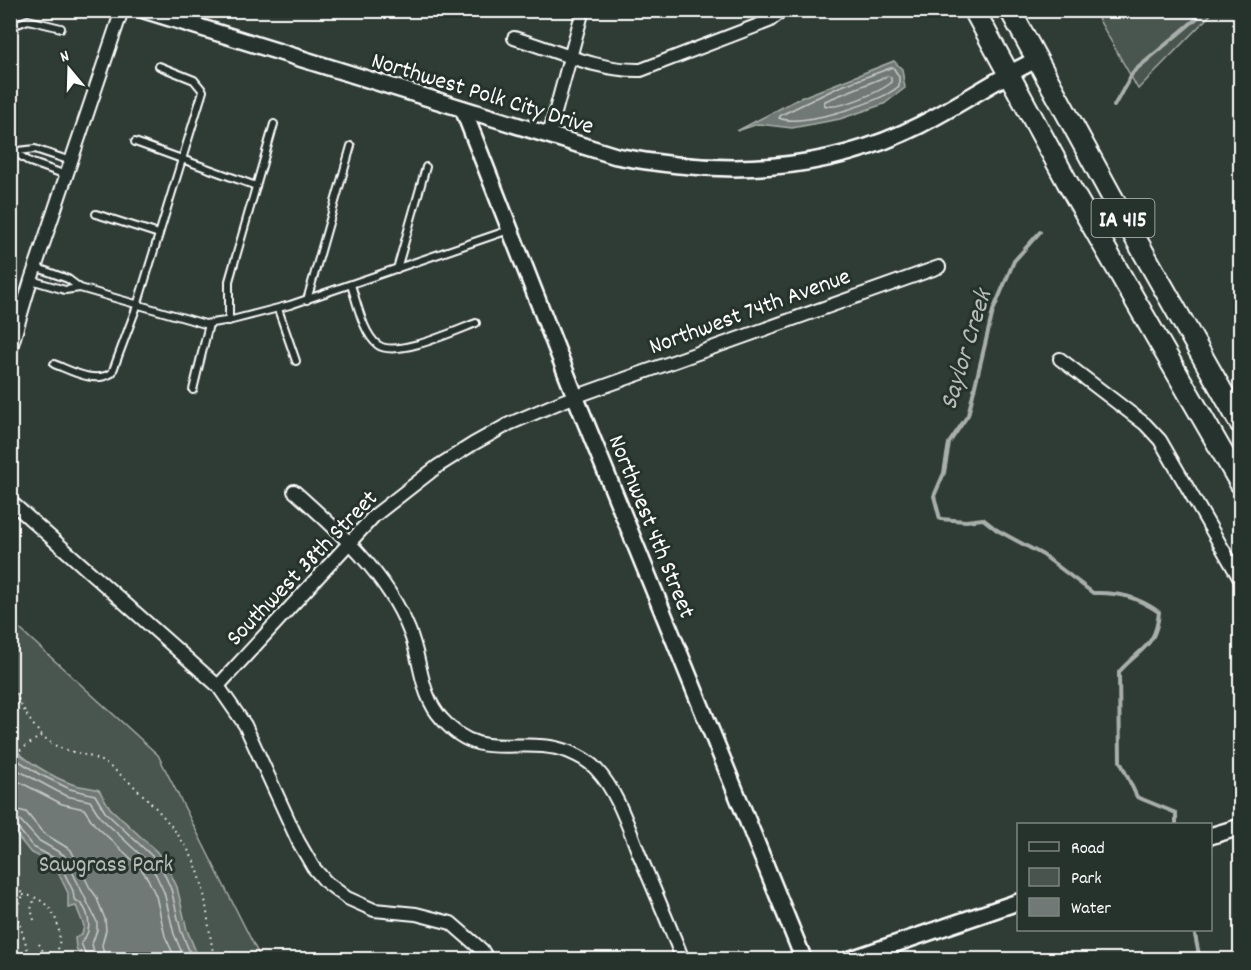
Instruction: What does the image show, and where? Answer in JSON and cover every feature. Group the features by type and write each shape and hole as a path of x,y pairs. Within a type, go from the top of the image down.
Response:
{"main road":[{"name":"IA 415","path":"974,10 1070,187 1240,483"},
{"name":"IA 415","path":"1010,10 1240,423"}],"street":[{"path":"10,351 35,267 122,10"},
{"name":"Northwest Polk City Drive","path":"144,10 616,156 666,166 716,170 767,168 815,160 876,144 918,126 1009,73"},
{"path":"549,135 584,10"},
{"path":"514,38 623,70 641,70 769,21 783,10"},
{"path":"1009,73 1036,60"},
{"name":"Northwest 4th Street","path":"463,109 575,396 804,960"},
{"name":"Northwest 74th Avenue","path":"575,396 939,267"},
{"path":"1060,359 1145,424 1160,440 1180,471 1240,579"},
{"name":"Southwest 38th Street","path":"218,686 348,543 405,490 464,449 509,424 575,396"},
{"path":"294,491 367,562 396,604 416,649 427,695 440,717 453,731 488,745 556,748 578,756 595,768 605,780 631,834 683,960"},
{"path":"10,501 218,686 245,725 298,841 313,867 326,882 347,898 374,910 417,914 451,923 482,950 488,960"},
{"path":"1213,836 1240,826"},
{"path":"848,960 1017,902"}],"lane":[{"path":"10,27 28,20 61,28"},
{"path":"54,364 92,378 104,378 112,373 137,306 203,91 194,80 159,66"},
{"path":"229,321 229,281 274,124"},
{"path":"135,142 256,186"},
{"path":"307,300 351,146"},
{"path":"10,149 18,151 35,149 70,161"},
{"path":"18,151 30,162 67,175"},
{"path":"397,270 426,167"},
{"path":"96,214 159,234"},
{"path":"35,267 68,279 81,288 137,306 209,324 278,309 307,300 510,229"},
{"path":"31,280 65,290 81,288"},
{"path":"351,285 369,333 377,345 389,349 406,348 476,323"},
{"path":"278,309 296,361"},
{"path":"193,390 209,324"}],"path":[{"path":"10,683 42,735 56,746 92,756 134,783 180,840 196,864 215,960"},
{"path":"10,757 42,735"},
{"path":"10,877 23,895 35,897 54,914 59,929 59,950 53,960"},
{"path":"23,895 16,914 31,960"},
{"path":"34,920 32,909 35,897"},
{"path":"39,944 48,960"}],"green space":[{"path":"1094,11 1214,11 1138,89"},
{"name":"Sawgrass Park","path":"10,620 158,755 261,959 11,959"}],"water":[{"path":"894,61 902,69 905,88 884,104 840,119 792,128 758,124 737,131 800,98"},
{"path":"11,744 38,767 56,777 72,784 99,790 110,808 157,852 177,887 187,930 199,959 83,959 76,948 75,938 82,934 84,926 76,906 68,908 68,893 54,864 30,852 11,828"}],"waterway":[{"name":"Saylor Creek","path":"1114,106 1133,72 1196,19 1195,10"},
{"name":"Saylor Creek","path":"1040,232 1014,261 993,311 968,415 949,443 944,473 934,496 940,519 966,521 983,519 997,530 1043,555 1093,593 1128,596 1159,612 1151,640 1119,672 1120,761 1137,797 1176,813 1176,823"},
{"name":"Saylor Creek","path":"1194,931 1200,960"}]}
